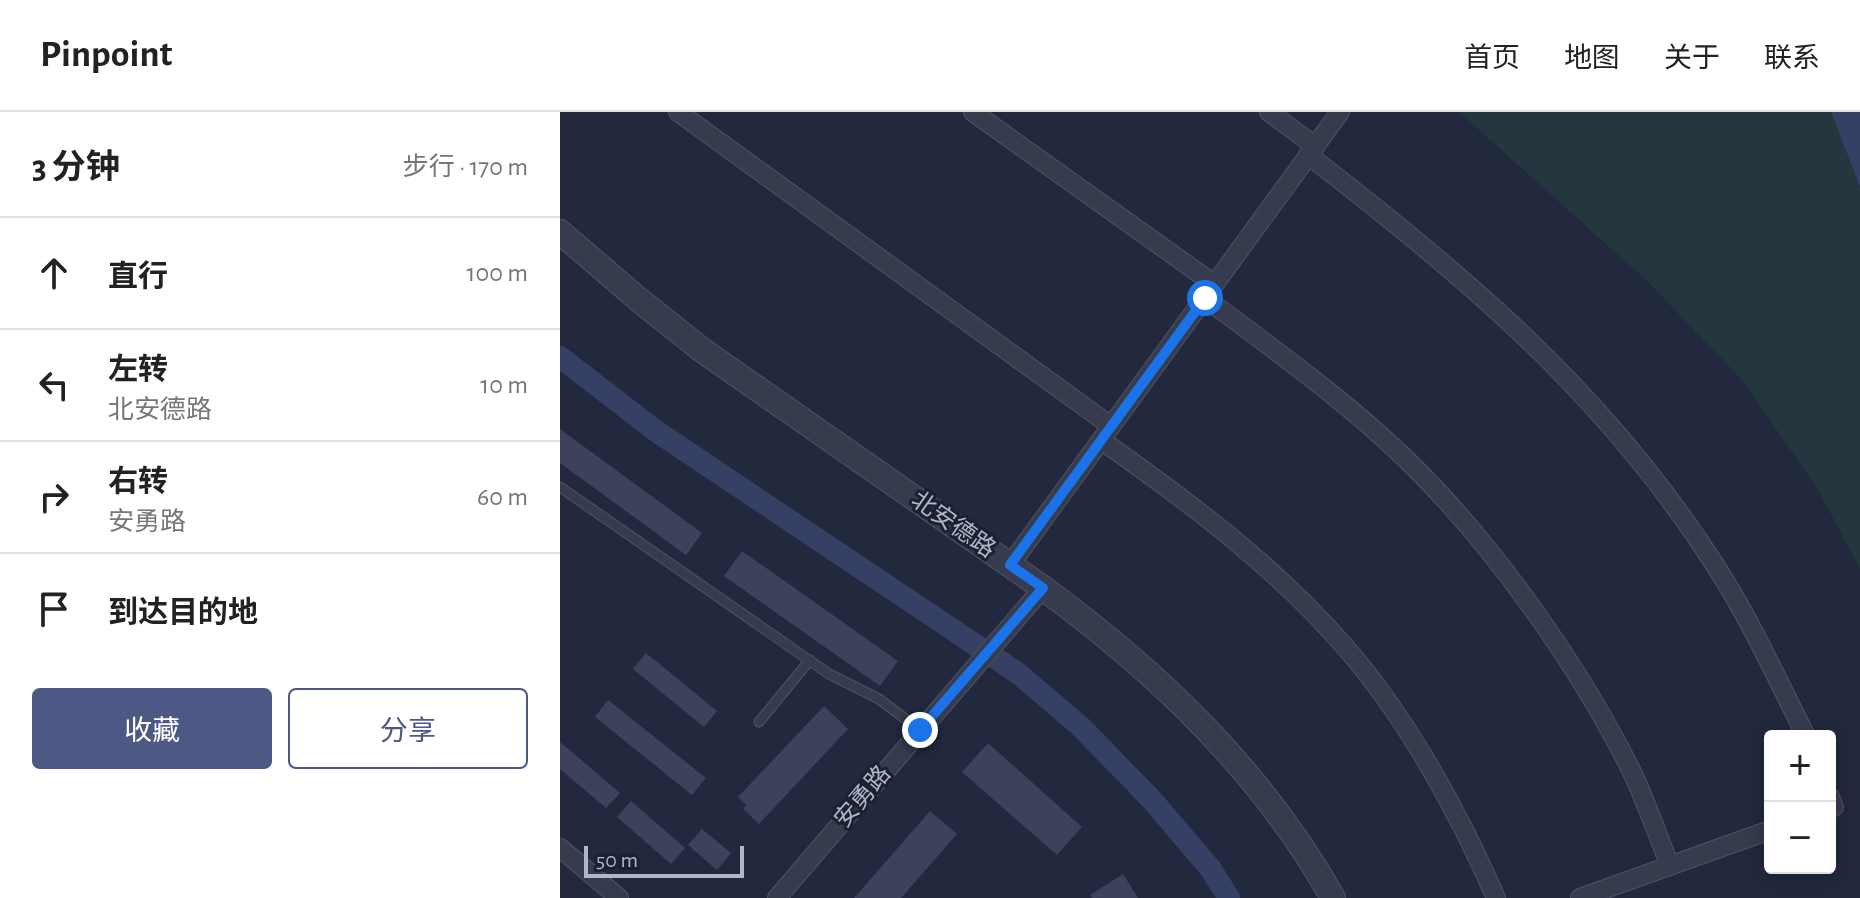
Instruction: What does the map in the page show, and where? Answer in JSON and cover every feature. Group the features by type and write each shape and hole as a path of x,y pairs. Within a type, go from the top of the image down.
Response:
{"street":[{"path":"678,112 1106,433 1225,531 1315,614 1348,650 1425,760 1455,811 1496,898"},
{"path":"973,112 1210,291 1414,466 1461,519 1524,599 1604,718 1633,774 1670,866"},
{"path":"1269,112 1472,286 1546,355 1609,423 1675,507 1716,566 1803,730"},
{"path":"1010,565 1340,112"},
{"name":"北安德路","path":"560,232 702,350 1043,588 1097,627 1146,669 1233,757 1280,816 1333,898"},
{"name":"安勇路","path":"777,898 1043,588"},
{"path":"1580,898 1764,832"},
{"path":"560,848 619,898"}],"lane":[{"path":"560,487 829,674 879,699 920,730"},
{"path":"759,722 810,660"}],"shaded area":[{"path":"1459,112 1831,112 1860,187 1860,569 1817,488 1742,380 1647,281"}],"water":[{"path":"1831,112 1860,112 1860,187"}],"building":[{"path":"560,429 702,533 686,555 560,463"},
{"path":"742,551 898,661 880,686 724,576"},
{"path":"646,653 717,711 704,727 633,669"},
{"path":"608,700 706,778 692,795 595,717"},
{"path":"824,706 848,729 759,824 743,809 746,805 738,797"},
{"path":"560,742 620,793 606,808 560,769"},
{"path":"988,743 1082,827 1057,855 962,772"},
{"path":"631,801 685,848 671,864 617,817"},
{"path":"930,811 957,834 901,898 854,898"},
{"path":"702,829 731,853 717,870 688,845"},
{"path":"1123,874 1138,898 1092,898 1090,895"}],"waterway":[{"path":"560,357 656,431 1019,674 1080,726 1152,800 1210,868 1229,898"}],"route":[{"path":"920,730 1043,588 1010,565 1205,298"}]}
